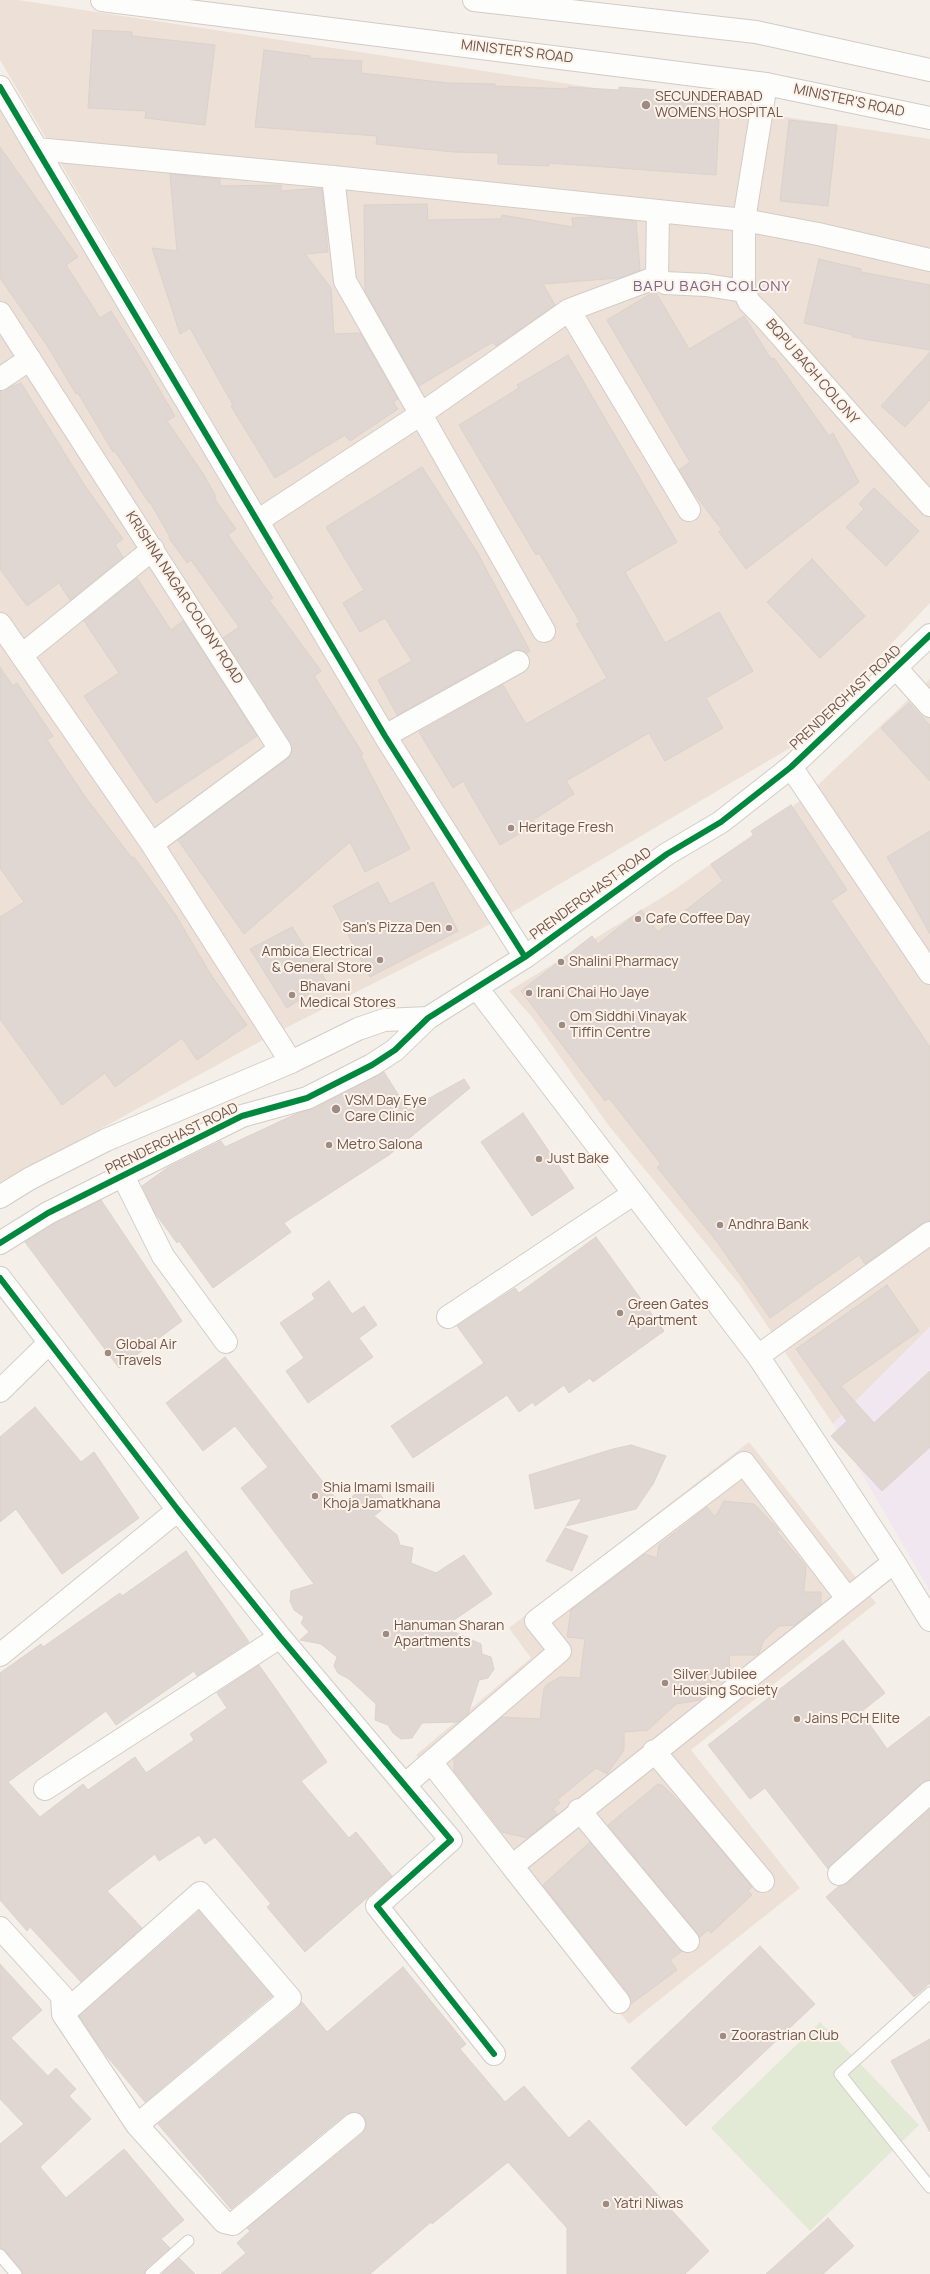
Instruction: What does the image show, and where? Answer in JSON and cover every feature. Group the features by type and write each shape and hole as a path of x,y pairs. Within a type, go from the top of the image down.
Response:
{"street":[{"name":"MINISTER'S ROAD","path":"102,0 766,84 930,118"},
{"path":"474,0 756,32 930,70"},
{"path":"657,278 665,283 706,285 744,291 744,220 766,84"},
{"path":"2,96 37,149 259,520 385,736 525,957"},
{"path":"37,149 333,177 744,220 818,234 930,260"},
{"path":"333,177 345,281 544,631"},
{"path":"657,278 658,211"},
{"path":"259,520 421,414 569,310 657,278"},
{"name":"BQPU BAGH COLONY","path":"744,291 749,302 765,318 930,505"},
{"path":"569,310 690,510"},
{"name":"KRISHNA NAGAR COLONY ROAD","path":"0,313 153,549 280,749 152,844"},
{"path":"0,379 30,358"},
{"path":"22,655 153,549"},
{"path":"0,624 152,844 291,1062"},
{"name":"PRENDERGHAST ROAD","path":"0,1243 48,1213 242,1116 307,1098 372,1065 395,1050 428,1018 525,957 667,854 721,822 791,767 930,635"},
{"path":"385,736 518,662"},
{"path":"896,668 930,706"},
{"path":"791,767 930,973"},
{"path":"476,988 758,1356 894,1562 930,1620"},
{"name":"PRENDERGHAST ROAD","path":"0,1197 29,1179 106,1140 291,1062 358,1029 384,1020 428,1018"},
{"path":"122,1176 163,1256 226,1342"},
{"path":"448,1318 633,1194"},
{"path":"758,1356 930,1233"},
{"path":"0,1278 178,1510 280,1637 406,1784 451,1840 377,1906 494,2054"},
{"path":"0,1391 50,1343"},
{"path":"406,1784 560,1651 536,1621 744,1463 847,1598"},
{"path":"0,1655 178,1510"},
{"path":"512,1866 579,1810 894,1562"},
{"path":"45,1789 280,1637"},
{"path":"654,1751 763,1881"},
{"path":"431,1762 619,2002"},
{"path":"839,1874 930,1792"},
{"path":"579,1810 688,1941"},
{"path":"63,2014 200,1893 290,1998 136,2125"},
{"path":"0,1928 62,1996 63,2014 136,2125 224,2222 233,2224 354,2124"}],"lane":[{"path":"930,1992 840,2074 930,2186"},
{"path":"151,2274 188,2241"},
{"path":"0,2255 16,2274"}],"shaded area":[{"path":"0,0 18,0 930,139 930,603 795,745 504,917 270,1036 0,1184 0,111 4,109 490,894 0,60"},
{"path":"930,679 930,1327 833,1424 740,1285 609,1126 532,1017 509,991 674,890 804,798"},
{"path":"930,1327 930,1591 833,1424"},
{"path":"749,1442 876,1603 691,1750 800,1888 629,2024 416,1755 531,1658 509,1628"}],"green space":[{"path":"820,2022 919,2125 810,2231 711,2128"}],"building":[{"path":"93,30 132,32 132,36 215,45 205,125 145,118 146,111 88,108"},
{"path":"264,50 310,56 310,58 362,61 361,73 448,83 495,84 495,86 568,89 568,87 619,90 619,87 658,90 658,97 720,101 716,175 549,163 549,166 498,164 498,153 453,152 376,144 377,136 255,127"},
{"path":"789,120 837,125 828,206 780,201"},
{"path":"0,147 78,257 66,265 100,318 111,311 175,416 167,421 204,475 216,497 214,498 236,529 228,535 273,598 269,600 321,671 314,676 363,754 361,756 410,849 365,872 350,842 244,934 178,840 287,759 291,754 292,748 223,638 239,627 191,560 187,563 169,538 170,537 150,502 149,503 115,451 113,452 78,393 76,394 48,347 0,278"},
{"path":"170,174 220,179 220,186 281,185 281,191 322,188 328,252 305,254 331,288 334,334 360,333 398,399 393,402 398,409 350,441 345,435 275,478 231,406 233,405 190,328 180,334 152,248 177,251"},
{"path":"427,204 428,220 501,219 502,215 573,227 572,218 592,217 636,221 640,270 619,278 543,284 555,305 496,346 493,342 419,386 365,291 364,205"},
{"path":"819,259 861,269 861,272 930,285 930,350 852,337 853,335 804,323"},
{"path":"655,291 689,349 744,316 771,359 774,358 829,436 833,433 859,482 746,569 719,532 722,530 690,488 679,470 690,462 607,320"},
{"path":"930,352 930,400 905,427 881,406"},
{"path":"568,355 677,542 625,572 665,643 719,612 753,671 706,698 723,728 665,761 649,733 566,781 574,794 533,820 536,824 500,845 463,781 453,788 419,732 503,685 526,724 607,678 576,624 580,622 539,553 536,555 459,425 519,388 517,385"},
{"path":"21,383 85,486 123,539 115,545 123,557 70,600 59,583 27,606 0,569 0,391"},
{"path":"422,467 477,552 530,651 527,653 519,650 512,651 397,715 378,680 412,661 385,618 360,632 343,603 364,590 326,527"},
{"path":"874,488 919,531 886,566 846,527 864,509 859,504"},
{"path":"812,559 865,616 820,658 767,602"},
{"path":"137,578 171,630 183,621 257,736 156,803 84,696 119,673 84,621"},
{"path":"0,667 13,686 17,683 53,736 47,740 86,798 132,858 134,857 175,914 213,978 247,1025 197,1060 182,1038 115,1087 105,1073 62,1105 0,1019 0,917 24,902 0,868"},
{"path":"909,703 930,725 930,781 881,728"},
{"path":"791,805 847,890 831,901 930,1047 930,1221 923,1223 865,1264 859,1255 770,1318 718,1243 657,1167 661,1164 609,1098 605,1101 521,991 592,936 598,944 641,910 658,932 723,881 711,864 754,836 751,831"},
{"path":"930,831 930,934 887,857"},
{"path":"378,882 390,904 433,882 458,931 370,977 333,906"},
{"path":"292,927 327,982 287,1008 250,949"},
{"path":"384,1072 408,1110 464,1079 470,1088 389,1155 284,1223 291,1232 213,1288 179,1241 177,1243 155,1213 142,1186 167,1168 221,1141 225,1147 298,1113 313,1109"},
{"path":"523,1113 574,1188 532,1216 481,1142"},
{"path":"101,1200 182,1321 119,1368 25,1242 54,1224"},
{"path":"596,1237 664,1331 593,1382 590,1378 569,1393 564,1385 535,1406 533,1402 519,1412 507,1395 413,1458 391,1426 484,1363 457,1326 515,1288 519,1293"},
{"path":"329,1281 352,1314 364,1306 377,1325 359,1338 373,1357 308,1403 286,1371 304,1358 280,1323 315,1299 312,1294"},
{"path":"887,1285 919,1331 841,1386 874,1423 930,1371 930,1447 882,1491 831,1436 847,1421 796,1349"},
{"path":"225,1357 341,1505 371,1482 388,1505 374,1516 397,1535 400,1545 413,1548 411,1563 436,1573 464,1555 492,1594 444,1627 481,1644 482,1654 491,1657 494,1669 488,1678 479,1680 468,1714 459,1722 422,1723 412,1738 401,1739 393,1733 388,1725 375,1720 376,1704 349,1679 338,1673 334,1666 337,1657 321,1644 300,1640 309,1632 301,1623 304,1617 294,1610 290,1601 291,1591 314,1584 241,1488 268,1467 235,1426 203,1451 166,1403"},
{"path":"35,1407 81,1462 94,1452 139,1518 62,1574 16,1509 0,1522 0,1437"},
{"path":"631,1445 666,1456 653,1484 636,1509 566,1526 582,1498 535,1509 529,1475 613,1449"},
{"path":"724,1501 754,1504 779,1530 777,1532 806,1566 804,1592 821,1592 821,1604 795,1625 779,1626 764,1640 759,1653 756,1655 729,1655 730,1676 725,1680 712,1681 700,1700 676,1704 648,1730 624,1732 624,1750 607,1774 596,1768 557,1800 560,1803 553,1809 557,1814 527,1838 502,1832 454,1771 454,1759 502,1717 540,1719 544,1688 560,1677 580,1678 585,1639 567,1637 571,1610 645,1554 657,1558 659,1545 707,1507 715,1517"},
{"path":"565,1528 588,1536 572,1571 546,1561"},
{"path":"186,1551 249,1642 197,1676 194,1671 116,1725 106,1711 8,1782 40,1817 83,1784 88,1790 135,1757 146,1773 194,1740 190,1734 227,1708 217,1693 259,1665 327,1762 301,1781 349,1838 356,1832 392,1876 305,1952 267,1907 271,1904 215,1837 205,1844 199,1835 159,1861 155,1854 107,1891 142,1928 81,1982 30,1927 27,1931 0,1900 0,1673 41,1644 43,1647 120,1593 122,1596"},
{"path":"843,1640 885,1693 861,1712 887,1749 930,1716 930,1780 922,1783 828,1869 765,1788 750,1799 708,1745"},
{"path":"658,1784 659,1786 661,1784 688,1810 752,1887 748,1891 752,1895 711,1933 708,1930 700,1937 608,1825"},
{"path":"930,1809 930,1983 914,1997 826,1897 839,1886 847,1883"},
{"path":"590,1842 682,1951 670,1960 677,1970 631,2004 629,1994 543,1885"},
{"path":"199,1911 272,1996 145,2102 105,2054 79,2016"},
{"name":"Zoorastrian Club","path":"760,1946 815,2004 686,2126 631,2068"},
{"path":"0,1964 42,2010 11,2038 48,2076 56,2068 76,2089 69,2096 91,2119 40,2167 66,2198 124,2149 184,2220 161,2239 170,2248 146,2269 144,2274 23,2274 5,2250 0,2248 0,2144 24,2124 0,2099"},
{"path":"403,1967 466,2044 460,2049 505,2102 524,2086 569,2138 589,2120 709,2251 685,2274 567,2274 567,2228 508,2162 432,2224 431,2222 370,2274 221,2274 246,2253 237,2243 250,2231 247,2228 362,2134 366,2128 366,2122 363,2116 358,2112 346,2114 231,2209 158,2124 298,2008 302,2002 327,2032"},
{"path":"930,2039 930,2132 891,2061"},
{"path":"828,2218 854,2246 823,2274 766,2274"},
{"path":"179,2258 195,2274 162,2274"}],"cycle path":[{"path":"0,87 385,736 525,957"},
{"path":"0,1243 48,1213 242,1116 307,1098 372,1065 395,1050 428,1018 525,957 667,854 721,822 791,767 930,635"},
{"path":"0,1278 178,1510 280,1637 451,1840 377,1906 494,2054"}],"place":[{"name":"SECUNDERABAD WOMENS HOSPITAL","path":"646,105"},
{"name":"Heritage Fresh","path":"511,828"},
{"name":"Cafe Coffee Day","path":"638,919"},
{"name":"San's Pizza Den","path":"449,928"},
{"name":"Ambica Electrical & General Store","path":"380,960"},
{"name":"Shalini Pharmacy","path":"561,962"},
{"name":"Irani Chai Ho Jaye","path":"529,993"},
{"name":"Bhavani Medical Stores","path":"292,995"},
{"name":"Om Siddhi Vinayak Tiffin Centre","path":"562,1025"},
{"name":"VSM Day Eye Care Clinic","path":"336,1109"},
{"name":"Metro Salona","path":"329,1145"},
{"name":"Just Bake","path":"539,1159"},
{"name":"Andhra Bank","path":"720,1225"},
{"name":"Green Gates Apartment","path":"620,1313"},
{"name":"Global Air Travels","path":"108,1353"},
{"name":"Shia Imami Ismaili Khoja Jamatkhana","path":"315,1496"},
{"name":"Hanuman Sharan Apartments","path":"386,1634"},
{"name":"Silver Jubilee Housing Society","path":"665,1683"},
{"name":"Jains PCH Elite","path":"797,1719"},
{"name":"Zoorastrian Club","path":"723,2036"},
{"name":"Yatri Niwas","path":"606,2204"}],"district":[{"name":"BAPU BAGH COLONY","path":"712,287"}]}
